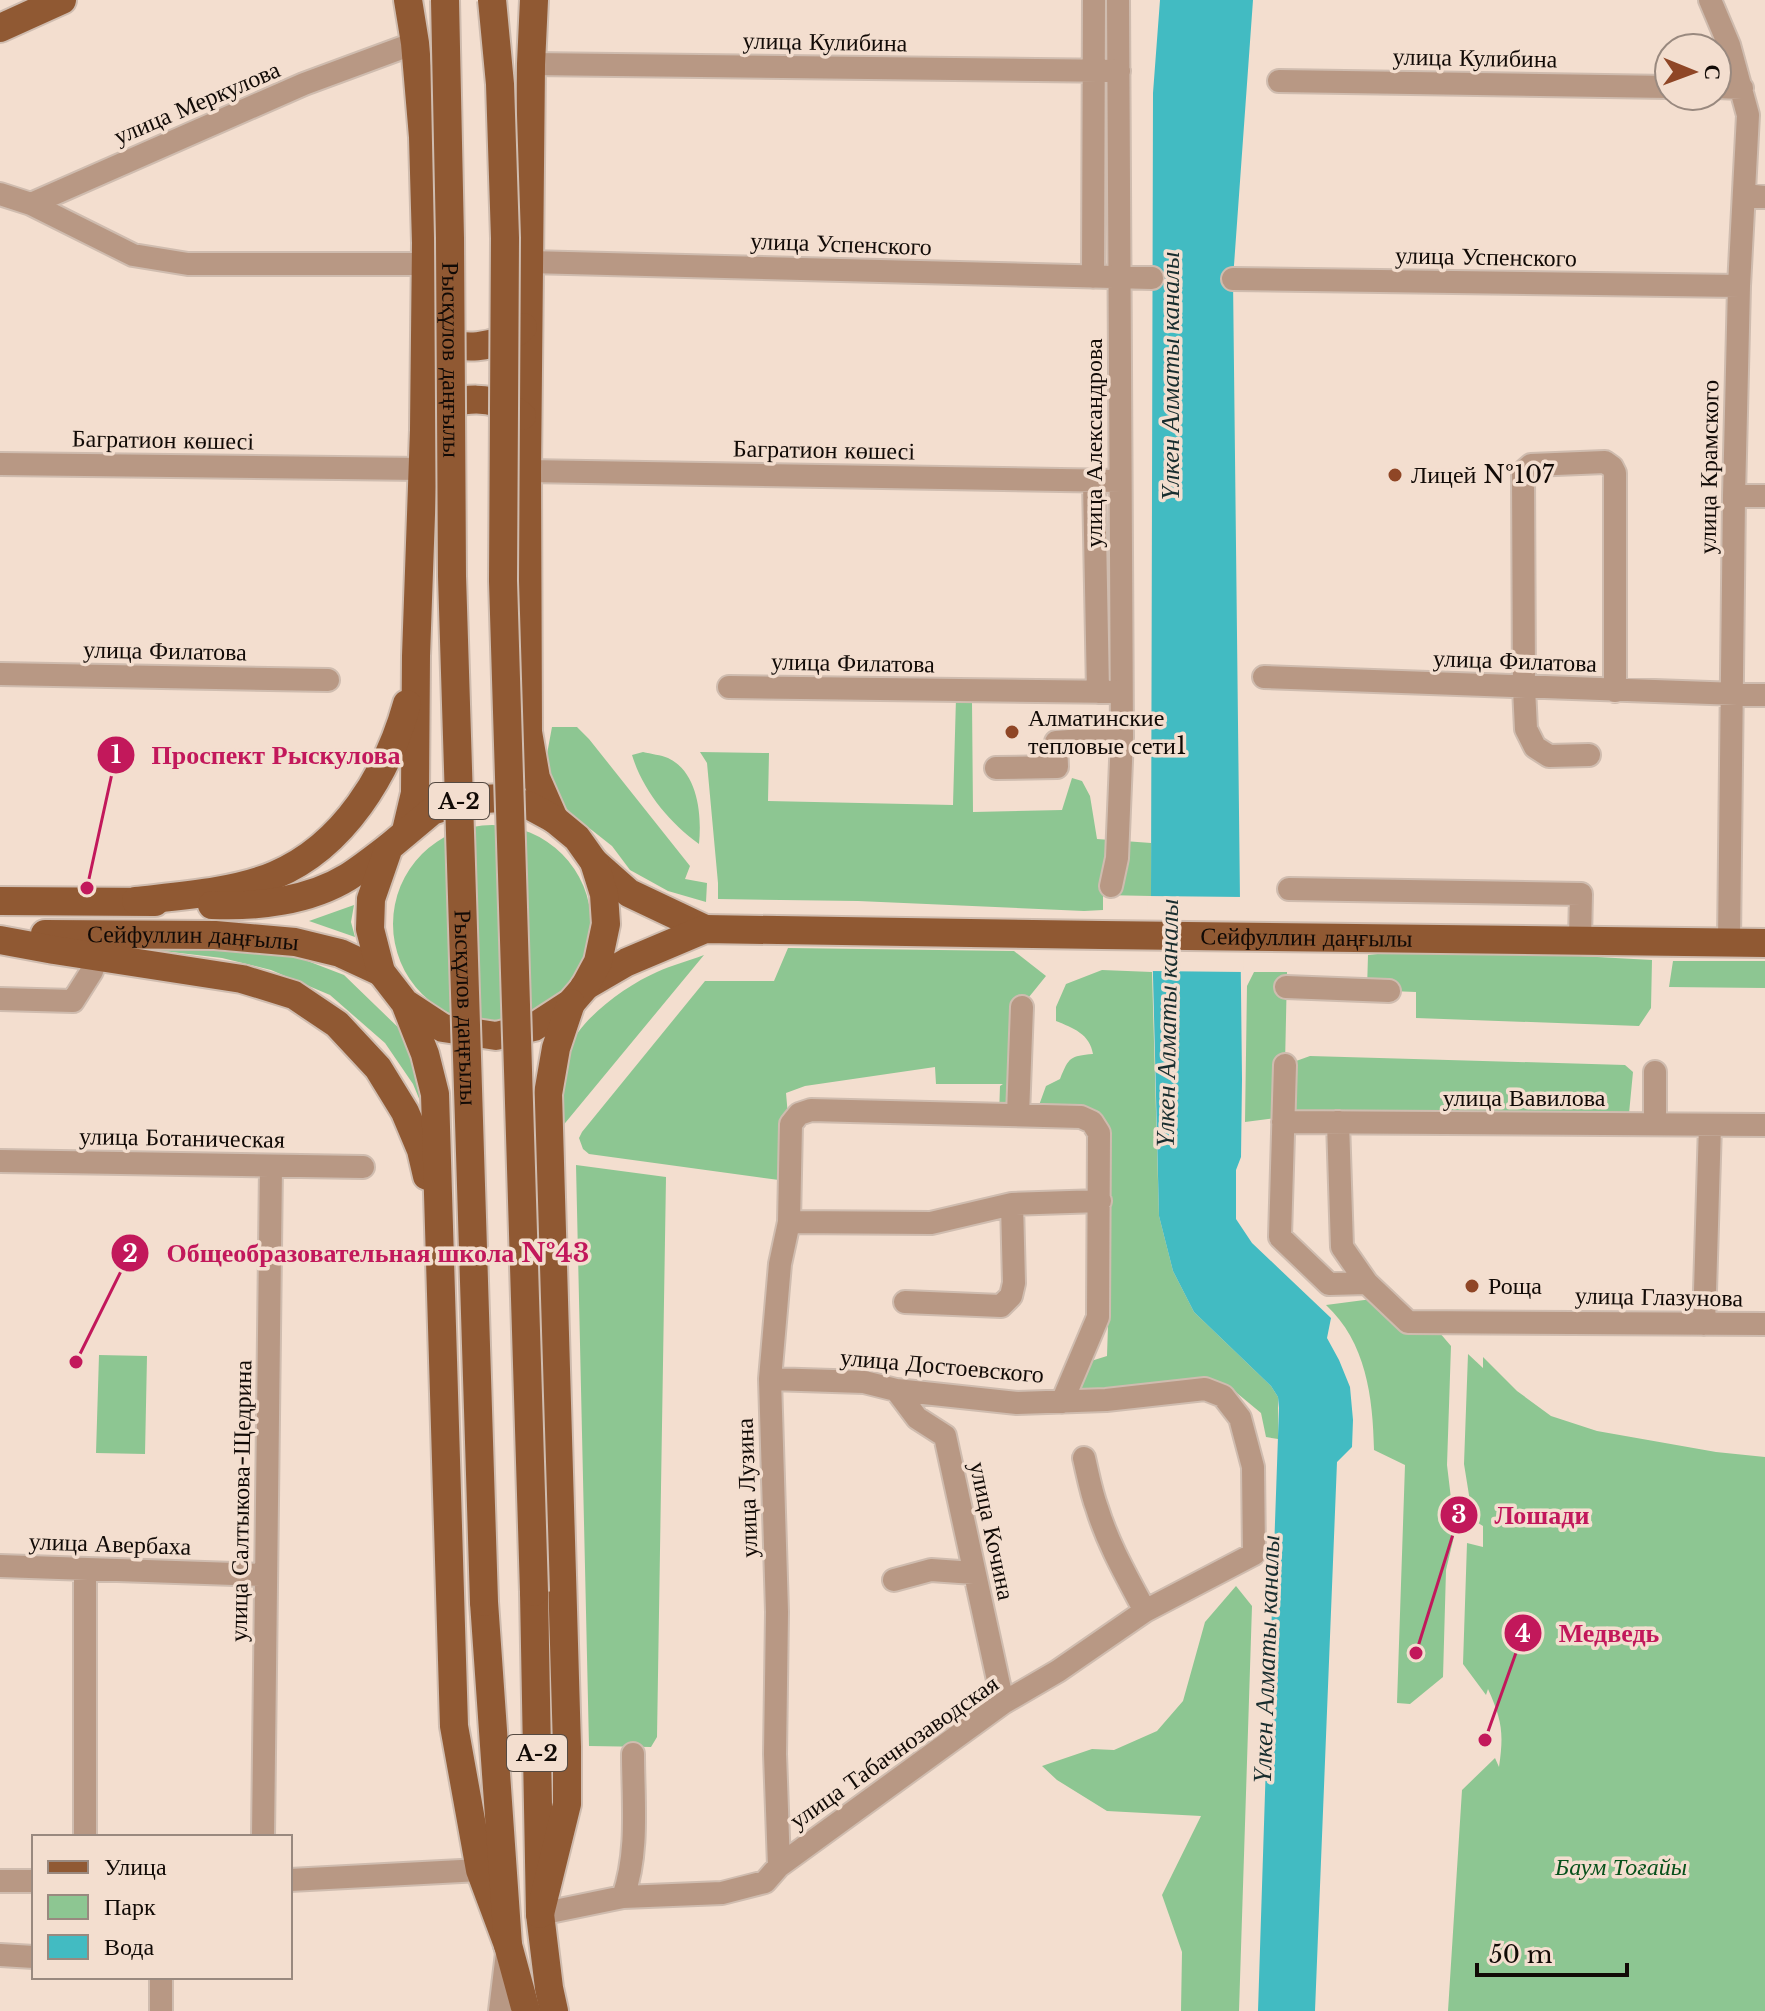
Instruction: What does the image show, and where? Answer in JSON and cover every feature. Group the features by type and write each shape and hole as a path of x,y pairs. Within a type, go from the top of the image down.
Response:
{"main road":[{"path":"0,28 62,0"},
{"path":"408,0 423,137 425,264 415,793 371,899 370,929 381,972 405,1003 425,1054 435,1094 454,1726 480,1870 508,1945"},
{"name":"Рысқұлов даңғылы","path":"445,0 452,576 484,1602 508,1945 526,2011"},
{"name":"Рысқұлов даңғылы","path":"492,0 500,84 505,238 503,581 534,1592 540,1914 554,2011"},
{"path":"534,0 527,471 528,732 536,778 554,819"},
{"path":"425,324 437,337 458,345 477,347 513,337 529,321"},
{"path":"424,430 434,415 446,405 461,400 496,402 519,413 528,422"},
{"path":"136,901 234,887 275,876 305,859 331,838 377,779 392,749 406,707 416,656"},
{"path":"398,839 432,811 467,800 501,798 530,806 554,819 577,838 594,862 604,894 606,924 598,962 577,995 556,1048 548,1094 567,1804 540,1914"},
{"name":"Сейфуллин даңғылы","path":"0,901 136,901 226,905 279,901 319,891 347,878 398,839"},
{"name":"Сейфуллин даңғылы","path":"594,862 629,893 705,929"},
{"name":"Сейфуллин даңғылы","path":"577,995 627,962 705,929 1765,943"},
{"name":"Сейфуллин даңғылы","path":"0,937 215,935 295,942 340,953 381,972"},
{"path":"0,937 97,957 242,979 294,995 337,1024 378,1068 405,1112 422,1153 438,1227"},
{"path":"405,1003 443,1028 496,1036 534,1027 577,995"}],"street":[{"path":"1093,277 1094,0"},
{"name":"улица Александрова","path":"1111,886 1117,858 1122,737 1118,0"},
{"name":"улица Крамского","path":"1710,0 1729,45 1742,88 1748,115 1755,196 1739,286 1729,942"},
{"name":"улица Меркулова","path":"31,204 304,84 415,43"},
{"name":"улица Кулибина","path":"531,64 1119,71"},
{"name":"улица Кулибина","path":"1279,81 1653,87"},
{"path":"1733,88 1742,88"},
{"path":"0,194 31,204 133,255 188,264 425,264"},
{"name":"улица Успенского","path":"529,262 1152,278"},
{"name":"улица Успенского","path":"1233,279 1739,286"},
{"path":"1589,755 1549,756 1535,747 1526,729 1523,472 1531,465 1605,462 1615,473 1615,691"},
{"name":"Багратион көшесі","path":"0,464 422,469"},
{"name":"Багратион көшесі","path":"527,471 1120,481"},
{"path":"1094,481 1098,692"},
{"path":"1734,496 1765,496"},
{"name":"улица Филатова","path":"0,674 328,680"},
{"name":"улица Филатова","path":"1264,677 1765,695"},
{"name":"улица Филатова","path":"729,687 1121,692"},
{"path":"996,768 1057,767 1056,742 1122,737"},
{"path":"1289,889 1581,894 1580,940"},
{"path":"0,999 73,1001 97,957"},
{"path":"1286,987 1389,991"},
{"path":"1022,1007 1018,1115 1081,1117 1092,1122 1099,1133 1098,1317 1062,1402"},
{"path":"1285,1065 1280,1237 1329,1284 1367,1283"},
{"path":"1655,1072 1655,1124"},
{"name":"улица Лузина","path":"779,1866 775,1754 777,1612 770,1379 780,1264 789,1222 791,1124 799,1114 811,1110 1018,1115"},
{"name":"улица Вавилова","path":"1283,1122 1765,1125"},
{"path":"1338,1122 1342,1247 1367,1283"},
{"path":"1704,1324 1710,1125"},
{"name":"улица Ботаническая","path":"0,1161 363,1167"},
{"name":"улица Салтыкова-Щедрина","path":"263,1835 271,1166"},
{"path":"789,1222 931,1223 1012,1204 1100,1201"},
{"path":"905,1302 1001,1306 1011,1296 1014,1283 1012,1204"},
{"name":"улица Глазунова","path":"1367,1283 1408,1322 1765,1324"},
{"name":"улица Достоевского","path":"770,1379 864,1382 896,1390 1017,1403 1106,1400 1205,1389 1223,1396 1240,1418 1253,1467 1254,1554"},
{"name":"улица Кочина","path":"896,1390 917,1418 945,1436 1003,1703"},
{"path":"1084,1458 1105,1530 1145,1611"},
{"name":"улица Табачнозаводская","path":"540,1914 623,1897 722,1893 765,1882 779,1866 1003,1703 1058,1671 1145,1611 1254,1554"},
{"name":"улица Авербаха","path":"0,1566 266,1575"},
{"path":"85,1570 85,1835"},
{"path":"894,1580 931,1570 974,1573"},
{"path":"623,1897 631,1876 633,1754"},
{"path":"292,1880 480,1870"},
{"path":"0,1881 32,1881"},
{"path":"500,2011 508,1945"},
{"path":"0,1955 32,1957"},
{"path":"161,1979 161,2011"}],"green space":[{"path":"956,698 972,702 973,812 1062,810 1072,778 1082,781 1090,796 1097,839 1151,843 1151,896 1103,895 1103,910 1084,911 858,901 718,899 707,763 700,752 769,753 768,801 953,805"},
{"path":"552,727 577,727 589,739 690,866 685,879 707,883 706,902 668,891 630,870 612,846 560,805 552,784 547,754"},
{"path":"643,752 668,758 686,773 696,795 700,820 699,844 677,826 650,793 632,755"},
{"path":"492,825 530,833 562,854 583,886 591,924 583,962 562,994 530,1015 492,1023 454,1015 422,994 401,962 393,924 401,886 422,854 454,833"},
{"path":"354,905 351,922 355,937 309,921"},
{"path":"129,947 279,950 344,975 406,1035 430,1125 413,1084 385,1043 330,995 271,970 222,958"},
{"path":"788,948 1014,951 1046,976 1029,997 1020,997 1018,1115 999,1115 1000,1086 1003,1084 936,1084 935,1067 805,1086 786,1093 788,1116 779,1180 589,1154 583,1149 579,1138 582,1132 705,981 774,981"},
{"path":"1434,948 1652,960 1651,1008 1639,1026 1416,1018 1416,992 1367,990 1368,955"},
{"path":"704,955 561,1128 567,1055 575,1036 584,1025 632,985"},
{"path":"1673,961 1765,961 1765,988 1669,987"},
{"path":"1102,970 1152,972 1159,1216 1173,1271 1194,1312 1271,1386 1278,1397 1278,1439 1266,1437 1261,1413 1232,1389 1210,1381 1072,1391 1091,1361 1107,1356 1110,1266 1104,1133 1099,1111 1038,1108 1046,1086 1060,1079 1071,1059 1093,1054 1084,1037 1056,1021 1056,1007 1066,984"},
{"path":"1254,972 1287,972 1285,1065 1310,1056 1625,1065 1633,1072 1628,1124 1283,1117 1245,1122 1247,986"},
{"path":"576,1165 666,1177 657,1737 651,1747 589,1746"},
{"path":"1372,1299 1404,1332 1439,1332 1451,1346 1447,1465 1455,1532 1446,1570 1443,1677 1410,1704 1397,1703 1405,1465 1374,1450 1372,1410 1359,1353 1340,1320 1326,1305"},
{"name":"Баум Тоғайы","path":"1468,1354 1483,1368 1483,1357 1517,1391 1551,1416 1597,1431 1716,1452 1765,1457 1765,2011 1448,2011 1462,1790 1495,1758 1499,1767 1501,1745 1499,1718 1488,1689 1486,1695 1463,1664 1467,1543 1483,1547 1483,1526 1473,1520 1464,1464"},
{"path":"99,1355 147,1356 145,1454 96,1453"},
{"path":"1236,1586 1252,1606 1239,2011 1181,2011 1182,1952 1162,1895 1201,1816 1107,1811 1057,1780 1042,1766 1092,1749 1114,1750 1157,1731 1183,1701 1205,1622"}],"water":[{"name":"Үлкен Алматы каналы","path":"1160,0 1253,0 1233,279 1242,1079 1236,1219 1252,1243 1331,1318 1327,1338 1350,1387 1353,1420 1352,1447 1337,1462 1315,2011 1258,2011 1266,1762 1271,1758 1273,1701 1269,1694 1278,1397 1271,1386 1194,1312 1173,1271 1159,1216 1151,896 1153,93"}],"pier":[{"path":"1147,896 1243,897 1244,972 1148,971"}],"place":[{"name":"Лицей №107","path":"1395,475"},
{"name":"Алматинские тепловые сети1","path":"1012,732"},
{"name":"Проспект Рыскулова","path":"87,888"},
{"name":"Роща","path":"1472,1286"},
{"name":"Общеобразовательная школа №43","path":"76,1362"},
{"name":"Лошади","path":"1416,1653"},
{"name":"Медведь","path":"1485,1740"}]}
